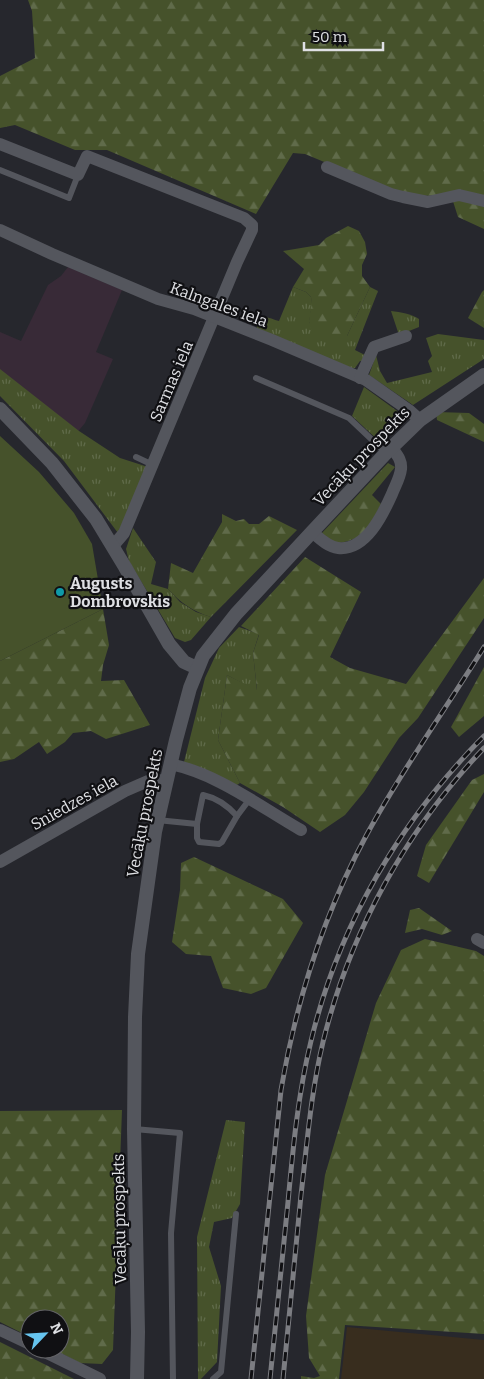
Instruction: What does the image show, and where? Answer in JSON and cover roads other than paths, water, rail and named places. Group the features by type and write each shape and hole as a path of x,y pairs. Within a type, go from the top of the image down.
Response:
{"main road":[{"name":"Vecāķu prospekts","path":"137,1379 138,1332 134,1129 135,1017 138,954 158,820 166,780 197,668 203,656 236,614 389,451 420,420 484,376"},
{"path":"0,409 66,481 96,519 169,644 184,662 197,668"}],"street":[{"path":"0,144 78,175"},
{"name":"Sarmas iela","path":"78,175 87,156 255,221 124,533 113,546"},
{"path":"327,167 391,194 403,197 428,202 459,195 484,200"},
{"name":"Kalngales iela","path":"1,233 158,299 194,309 360,378 410,411 420,420"},
{"path":"360,378 374,347 406,336"},
{"path":"312,532 328,544 339,549 355,544 366,537 380,520 399,477 401,467 399,457 389,451"},
{"path":"170,764 191,769 210,777 301,830"},
{"name":"Sniedzes iela","path":"0,862 125,791 148,781 166,780"},
{"path":"0,1330 20,1339"},
{"path":"59,1359 100,1379"}],"lane":[{"path":"0,170 69,198 78,175"},
{"path":"256,378 349,418 389,451"},
{"path":"136,457 153,465"},
{"path":"237,816 229,807 213,797 203,795 197,824 197,838 199,842 219,844 222,842 249,800"},
{"path":"158,820 197,824"},
{"path":"134,1129 180,1133 171,1233 173,1379"},
{"path":"213,1379 221,1372 236,1214"}],"railway":[{"path":"251,1379 281,1090 295,1024 313,960 337,897 366,836 408,764 484,647"},
{"path":"270,1379 296,1121 306,1061 323,998 338,956 376,876 425,803 484,736"},
{"path":"283,1379 312,1099 323,1042 334,1001 365,922 384,884 430,813 484,748"}],"place":[{"name":"Augusts Dombrovskis","path":"60,592"}]}
